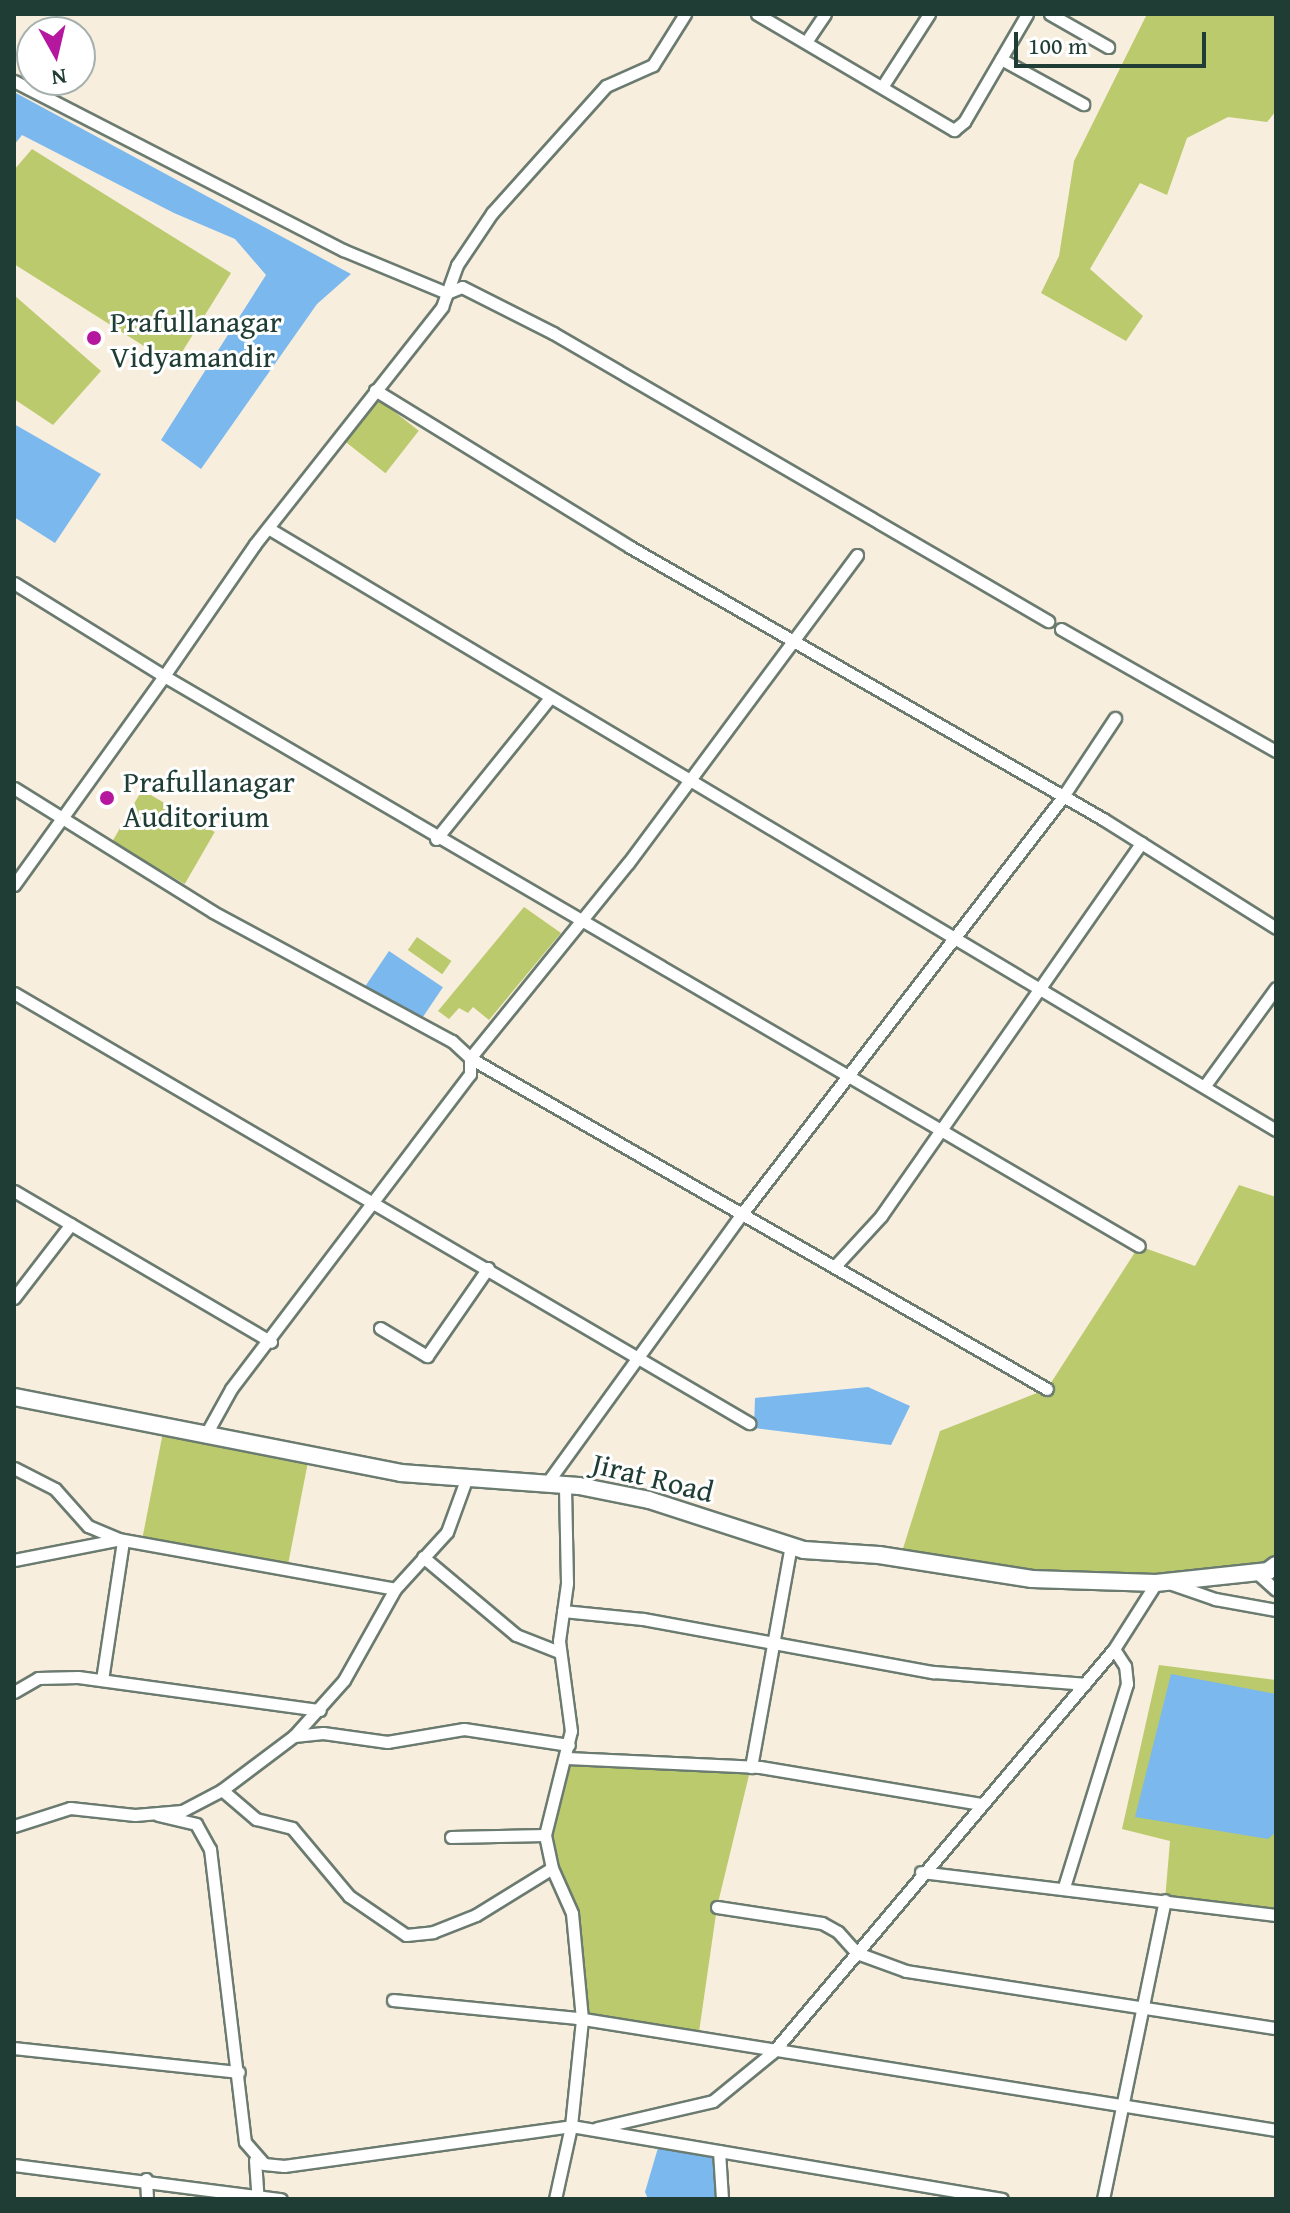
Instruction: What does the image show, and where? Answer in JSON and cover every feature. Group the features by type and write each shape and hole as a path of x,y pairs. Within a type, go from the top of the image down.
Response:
{"main road":[{"name":"Jirat Road","path":"14,1397 401,1473 547,1483 649,1500 791,1545 1032,1579 1163,1583 1257,1573 1276,1565"}],"street":[{"path":"14,885 268,528 442,307 457,265 492,213 606,86 653,65 685,14"},
{"path":"757,14 954,130 1027,14"},
{"path":"806,42 825,14"},
{"path":"882,87 929,14"},
{"path":"1050,14 1108,47"},
{"path":"1001,59 1083,104"},
{"path":"14,81 343,250 447,293 462,287 553,333 1048,621"},
{"path":"375,390 630,547 795,639 1141,843 1276,928"},
{"path":"268,528 549,699 1206,1084 1276,1130"},
{"path":"205,1436 231,1389 271,1342 470,1074 470,1058 581,923 857,555"},
{"path":"14,583 436,839 1139,1246"},
{"path":"1061,629 1276,751"},
{"path":"436,839 549,699"},
{"path":"547,1483 744,1211 1062,798 1115,718"},
{"path":"14,788 213,912 452,1041 470,1058 744,1211 1047,1389"},
{"path":"836,1265 881,1216 1141,843"},
{"path":"1206,1084 1276,988"},
{"path":"14,993 641,1357 749,1423"},
{"path":"14,1191 271,1342"},
{"path":"14,1298 71,1224"},
{"path":"380,1328 427,1356 488,1268"},
{"path":"14,1468 55,1489 88,1526 120,1540 395,1589"},
{"path":"158,1815 191,1807 222,1790 294,1736 320,1710 344,1680 395,1589 455,1518 467,1477"},
{"path":"555,2199 571,2126 582,2019 575,1925 552,1868 545,1835 569,1745 570,1710 559,1652 563,1611 565,1485"},
{"path":"14,1560 120,1540"},
{"path":"102,1680 120,1540"},
{"path":"751,1767 776,1643 791,1545"},
{"path":"423,1557 516,1635 559,1652"},
{"path":"1257,1573 1276,1590"},
{"path":"590,2130 713,2101 773,2052 921,1872 1085,1684 1163,1583 1215,1599 1276,1610"},
{"path":"563,1611 776,1643 933,1672 1085,1684"},
{"path":"1064,1887 1127,1684 1125,1666 1114,1649"},
{"path":"14,1692 47,1676 102,1680 320,1710"},
{"path":"294,1736 323,1733 387,1742 464,1729 569,1745"},
{"path":"567,1758 751,1767 981,1804"},
{"path":"222,1790 256,1819 292,1828 349,1896 406,1935 433,1932 476,1915 552,1868"},
{"path":"14,1826 70,1808 158,1815 196,1824 210,1849 245,2142 255,2160 258,2198"},
{"path":"451,1837 545,1835"},
{"path":"921,1872 1276,1915"},
{"path":"1103,2199 1165,1900"},
{"path":"717,1907 822,1923 838,1932 857,1953 906,1971 1276,2028"},
{"path":"393,2000 582,2019 773,2052 1276,2130"},
{"path":"14,2048 239,2072"},
{"path":"255,2160 284,2166 571,2126 1002,2199"},
{"path":"719,2151 722,2199"},
{"path":"14,2165 146,2179 281,2199"},
{"path":"146,2179 147,2199"}],"green space":[{"path":"1147,14 1276,14 1276,111 1267,122 1228,117 1187,138 1167,195 1140,183 1090,269 1143,316 1126,341 1041,293 1059,256 1074,161"},
{"path":"32,149 231,273 174,365 14,264 14,170"},
{"path":"14,295 101,371 53,425 14,399"},
{"path":"377,398 419,431 386,473 344,441"},
{"path":"142,790 215,832 185,884 112,842"},
{"path":"524,907 561,933 489,1020 473,1007 468,1013 459,1008 449,1019 438,1011"},
{"path":"417,937 451,961 442,974 408,950"},
{"path":"1239,1185 1276,1197 1276,1565 1122,1582 900,1558 940,1431 1047,1389 1139,1246 1195,1266"},
{"path":"164,1427 309,1455 286,1573 141,1545"},
{"path":"1159,1665 1276,1680 1276,1915 1165,1900 1170,1841 1122,1829"},
{"path":"567,1758 751,1767 717,1907 698,2039 582,2019 580,1951 552,1868 549,1812"}],"water":[{"path":"14,92 16,96 21,96 351,274 317,304 201,469 161,440 266,275 235,239 174,213 22,135 14,145"},
{"path":"14,424 101,474 55,543 14,517"},
{"path":"389,951 443,987 419,1023 365,987"},
{"path":"868,1387 910,1406 891,1445 754,1428 755,1398"},
{"path":"1171,1674 1276,1694 1276,1832 1268,1839 1135,1817"},
{"path":"660,2141 719,2151 722,2199 648,2199 645,2192"}],"place":[{"name":"Prafullanagar Vidyamandir","path":"94,338"},
{"name":"Prafullanagar Auditorium","path":"107,798"}]}
